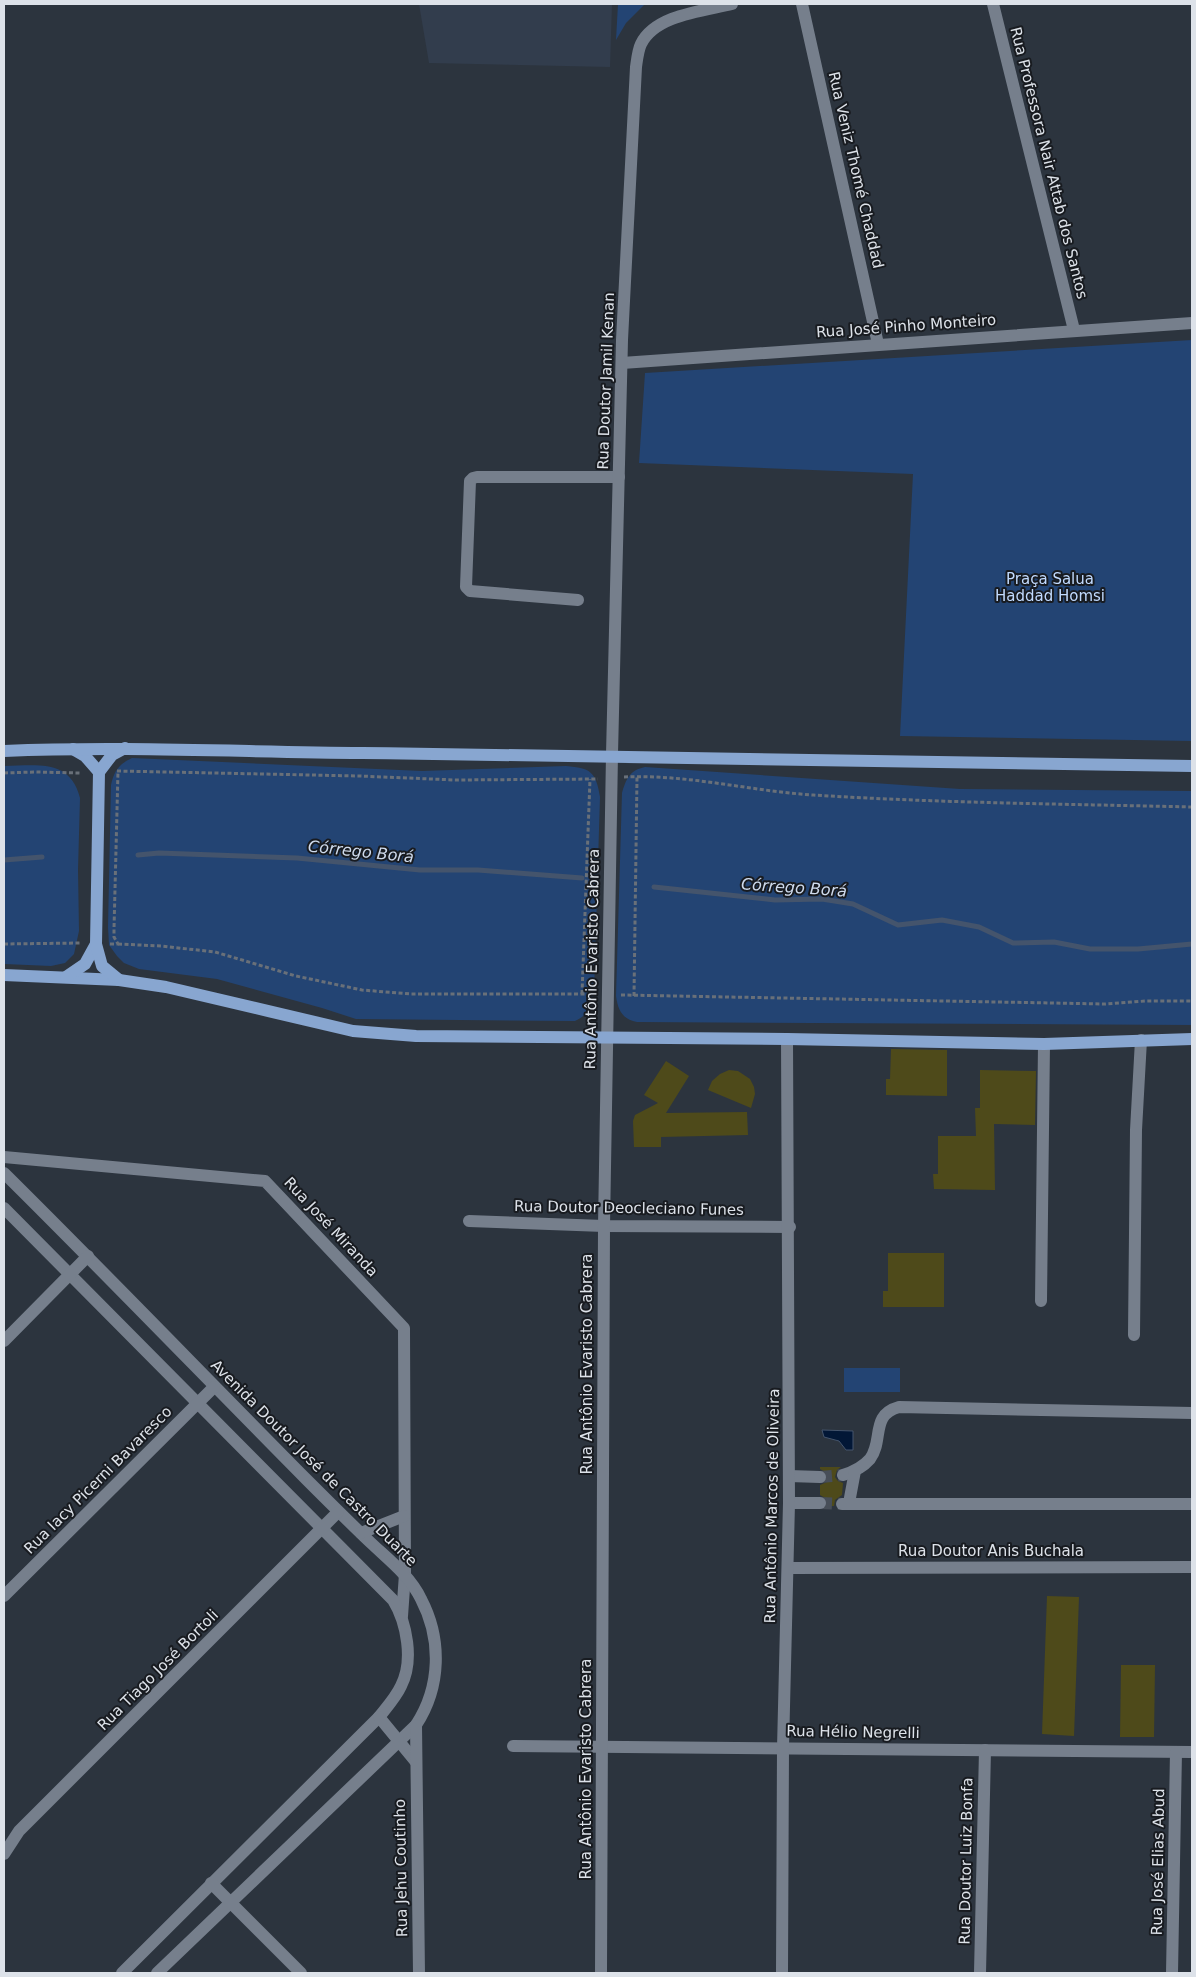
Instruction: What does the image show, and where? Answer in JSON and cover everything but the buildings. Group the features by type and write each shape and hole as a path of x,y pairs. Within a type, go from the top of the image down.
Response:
{"main road":[{"path":"72,748 85,756 99,772"},
{"path":"119,980 102,966 96,944 99,772 112,755 125,748"},
{"path":"4,751 125,748 328,753 612,754 1192,766"},
{"path":"66,977 84,964 96,944"},
{"path":"4,975 119,980 166,987 354,1031 416,1036 1044,1044 1192,1039"}],"street":[{"name":"Rua Doutor Jamil Kenan","path":"612,754 622,363 636,67 640,45 650,30 666,20 732,4"},
{"name":"Rua Veniz Thomé Chaddad","path":"802,4 878,344"},
{"name":"Rua Professora Nair Attab dos Santos","path":"993,4 1074,330"},
{"name":"Rua José Pinho Monteiro","path":"622,363 1192,323"},
{"path":"578,600 470,591 466,587 470,481 477,477 619,477"},
{"name":"Rua Antônio Evaristo Cabrera","path":"601,1973 604,1226 612,754"},
{"name":"Rua Antônio Marcos de Oliveira","path":"782,1973 783,1748 789,1568 790,1227 788,1040"},
{"path":"1134,1335 1136,1130 1141,1040"},
{"path":"1041,1300 1044,1044"},
{"name":"Rua José Miranda","path":"4,1157 265,1181 404,1328 404,1574 402,1619"},
{"name":"Avenida Doutor José de Castro Duarte","path":"4,1173 88,1256 338,1512 404,1574 421,1598 434,1639 436,1668 433,1684 425,1712 416,1725 157,1973"},
{"path":"4,1208 393,1600 402,1619 408,1654 402,1684 379,1717 122,1973"},
{"name":"Rua Doutor Deocleciano Funes","path":"469,1221 604,1226 790,1227"},
{"path":"4,1341 88,1256"},
{"name":"Rua Iacy Picerni Bavaresco","path":"4,1596 214,1387"},
{"path":"1192,1413 899,1407 892,1409 883,1416 873,1454 869,1460 849,1473 850,1491 846,1503 1192,1504"},
{"path":"789,1476 820,1477"},
{"path":"789,1503 820,1504"},
{"name":"Rua Tiago José Bortoli","path":"4,1854 19,1831 338,1512"},
{"path":"361,1533 404,1516"},
{"name":"Rua Doutor Anis Buchala","path":"789,1568 1192,1567"},
{"path":"379,1717 416,1762"},
{"name":"Rua Jehu Coutinho","path":"416,1725 420,1973"},
{"name":"Rua Hélio Negrelli","path":"513,1746 1192,1752"},
{"name":"Rua Doutor Luiz Bonfa","path":"980,1973 984,1750"},
{"name":"Rua José Elias Abud","path":"1172,1973 1176,1752"},
{"path":"211,1883 301,1973"}],"path":[{"path":"4,773 283,774 455,780 637,777 708,782 811,795 1047,805 1192,807"},
{"path":"634,996 637,777"},
{"path":"582,994 590,779"},
{"path":"118,944 161,946 215,952 296,976 362,990 411,994 582,994 1105,1004 1146,1001 1192,1001"}],"shaded area":[{"path":"419,4 612,4 610,67 429,63"},
{"path":"822,1430 853,1431 853,1450 846,1450 839,1441 824,1437"}],"green space":[{"path":"618,4 645,4 626,23 616,40"},
{"name":"Praça Salua Haddad Homsi","path":"1192,340 1192,741 900,736 913,474 639,463 645,373"},
{"path":"132,758 422,771 566,766 587,770 597,782 600,797 594,993 589,1010 575,1021 356,1019 217,979 139,969 124,963 109,945 111,785 118,768"},
{"path":"4,766 39,766 60,770 75,785 80,798 79,931 74,954 65,963 51,966 4,964"},
{"path":"645,767 960,789 1192,791 1192,1025 632,1021 624,1016 620,1010 616,996 622,793 629,776 636,770"},
{"path":"844,1368 900,1368 900,1392 844,1392"}],"waterway":[{"name":"Córrego Borá","path":"138,855 159,853 297,858 420,870 478,870 582,878"},
{"name":"Córrego Borá","path":"4,860 42,857"},
{"name":"Córrego Borá","path":"654,887 775,900 822,899 853,904 898,925 942,920 979,927 1013,943 1054,942 1090,949 1138,949 1192,944"}],"tunnel":[{"path":"820,1477 843,1475"},
{"path":"820,1503 842,1504"}]}
